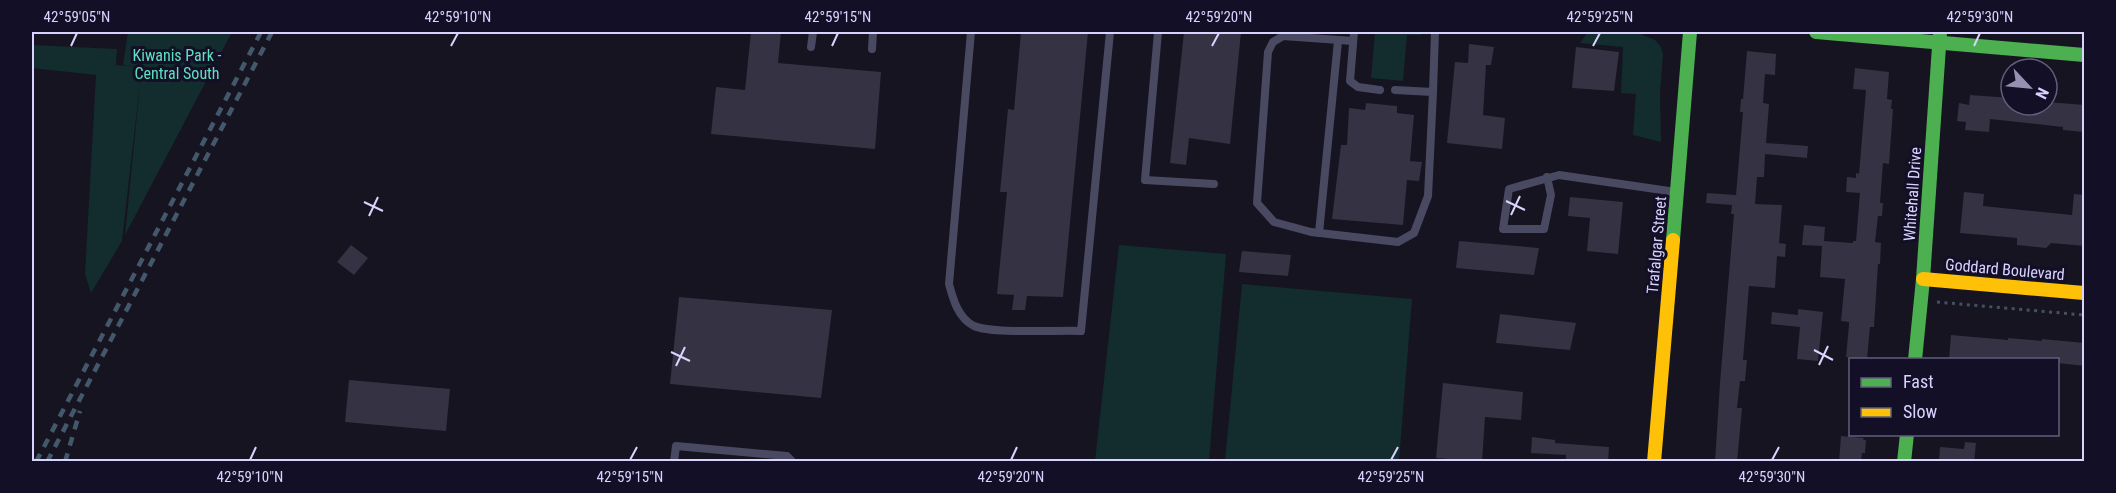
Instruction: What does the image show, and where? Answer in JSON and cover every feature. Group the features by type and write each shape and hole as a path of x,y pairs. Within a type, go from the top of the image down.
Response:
{"street":[{"name":"Trafalgar Street","path":"1654,462 1690,32"},
{"path":"1816,32 1940,37 2085,55"},
{"name":"Whitehall Drive","path":"1915,358 1940,37"},
{"name":"Goddard Boulevard","path":"1923,279 2085,293"},
{"path":"1904,462 1907,436"}],"lane":[{"path":"811,46 813,32"},
{"path":"872,50 873,32"},
{"path":"971,32 949,284 956,309 974,326 995,330 1081,331 1110,32"},
{"path":"1158,32 1145,180 1214,184"},
{"path":"1354,32 1350,81 1358,87 1380,90"},
{"path":"1353,41 1283,36 1273,42 1268,52 1257,204 1274,222 1319,233 1398,242 1414,233 1428,196 1435,32"},
{"path":"1319,233 1338,40"},
{"path":"1395,90 1433,92"},
{"path":"1547,177 1551,195 1544,229 1503,229 1509,189 1547,177 1558,175 1677,192"},
{"path":"674,462 676,446 787,456 792,462"}],"path":[{"path":"1933,302 2085,315"}],"green space":[{"name":"Kiwanis Park - Central South","path":"128,32 232,32 125,235 141,74 122,241 91,293 85,274 96,75 32,68 32,45 117,49 116,65 138,67 123,65"},
{"path":"1375,32 1421,32 1421,35 1407,35 1403,81 1371,78"},
{"path":"1588,32 1636,32 1655,40 1661,47 1663,54 1660,94 1661,142 1633,135 1636,94 1621,93 1623,47 1580,43"},
{"path":"1119,245 1226,254 1209,461 1095,461"},
{"path":"1242,284 1412,299 1399,461 1225,461"}],"building":[{"path":"751,32 781,32 778,63 881,72 875,149 711,134 716,87 745,90"},
{"path":"1021,32 1088,32 1063,297 1027,296 1025,310 1012,310 1014,295 997,294 1007,192 1000,192 1008,109 1014,110"},
{"path":"1184,32 1241,32 1230,144 1189,138 1186,165 1170,163"},
{"path":"1469,44 1494,47 1491,65 1486,65 1483,115 1505,118 1502,149 1447,143 1455,62 1468,63"},
{"path":"1576,47 1619,52 1614,91 1572,88"},
{"path":"1747,51 1776,54 1775,75 1765,74 1763,103 1769,104 1766,143 1808,146 1807,158 1765,154 1764,177 1757,177 1755,204 1782,205 1779,243 1786,244 1785,257 1777,256 1775,288 1749,286 1743,360 1747,360 1745,381 1740,381 1737,408 1742,408 1737,462 1715,462 1734,214 1731,214 1732,205 1706,203 1707,193 1736,195 1743,112 1740,112"},
{"path":"1855,68 1889,72 1887,99 1892,100 1891,109 1893,109 1889,164 1883,163 1880,203 1883,203 1882,216 1878,216 1875,242 1881,243 1880,264 1878,264 1874,327 1870,327 1867,358 1846,357 1849,322 1841,321 1845,279 1820,277 1822,246 1802,245 1804,225 1825,227 1824,241 1853,243 1856,241 1860,193 1846,192 1847,177 1856,178 1856,173 1859,174 1866,90 1853,89"},
{"path":"1970,95 1999,97 1999,117 2059,117 2059,103 2085,105 2084,132 2063,130 2063,127 1990,119 1989,132 1965,130 1966,122 1957,121 1959,103 1969,105"},
{"path":"1366,103 1397,106 1397,113 1414,115 1410,161 1422,162 1419,181 1407,180 1403,225 1332,219 1341,145 1347,145 1349,108 1365,110"},
{"path":"1964,192 1984,194 1983,206 2072,215 2074,194 2085,195 2085,246 2051,243 2046,248 2017,245 2017,238 1960,233"},
{"path":"1570,197 1623,202 1618,254 1587,251 1590,218 1568,216"},
{"path":"1459,241 1539,248 1534,275 1456,268"},
{"path":"351,245 368,258 354,275 337,262"},
{"path":"1242,251 1291,255 1288,276 1239,272"},
{"path":"679,297 832,310 821,398 670,384"},
{"path":"1798,309 1823,312 1818,361 1797,359 1800,327 1771,324 1772,312 1798,315"},
{"path":"1500,314 1576,323 1570,350 1496,343"},
{"path":"1951,335 2085,343 2085,366 2059,363 2059,358 1949,358"},
{"path":"349,380 450,389 446,431 345,422"},
{"path":"1443,383 1523,392 1521,420 1485,417 1482,462 1436,458"},
{"path":"1841,436 1866,440 1865,453 1862,453 1861,462 1839,462"},
{"path":"1532,437 1555,440 1555,443 1609,447 1608,462 1566,462 1566,455 1531,453"},
{"path":"1965,442 1976,443 1974,462 1939,462 1940,447 1964,449"}],"railway":[{"path":"36,462 261,32"},
{"path":"47,462 272,32"},
{"path":"65,462 80,411"}],"traffic: fast":[{"path":"1673,240 1690,32"},
{"path":"1816,32 2084,55"},
{"path":"1915,358 1940,32"},
{"path":"1904,462 1907,436"}],"traffic: slow":[{"path":"1654,462 1673,240"},
{"path":"1923,279 2084,293"}]}
